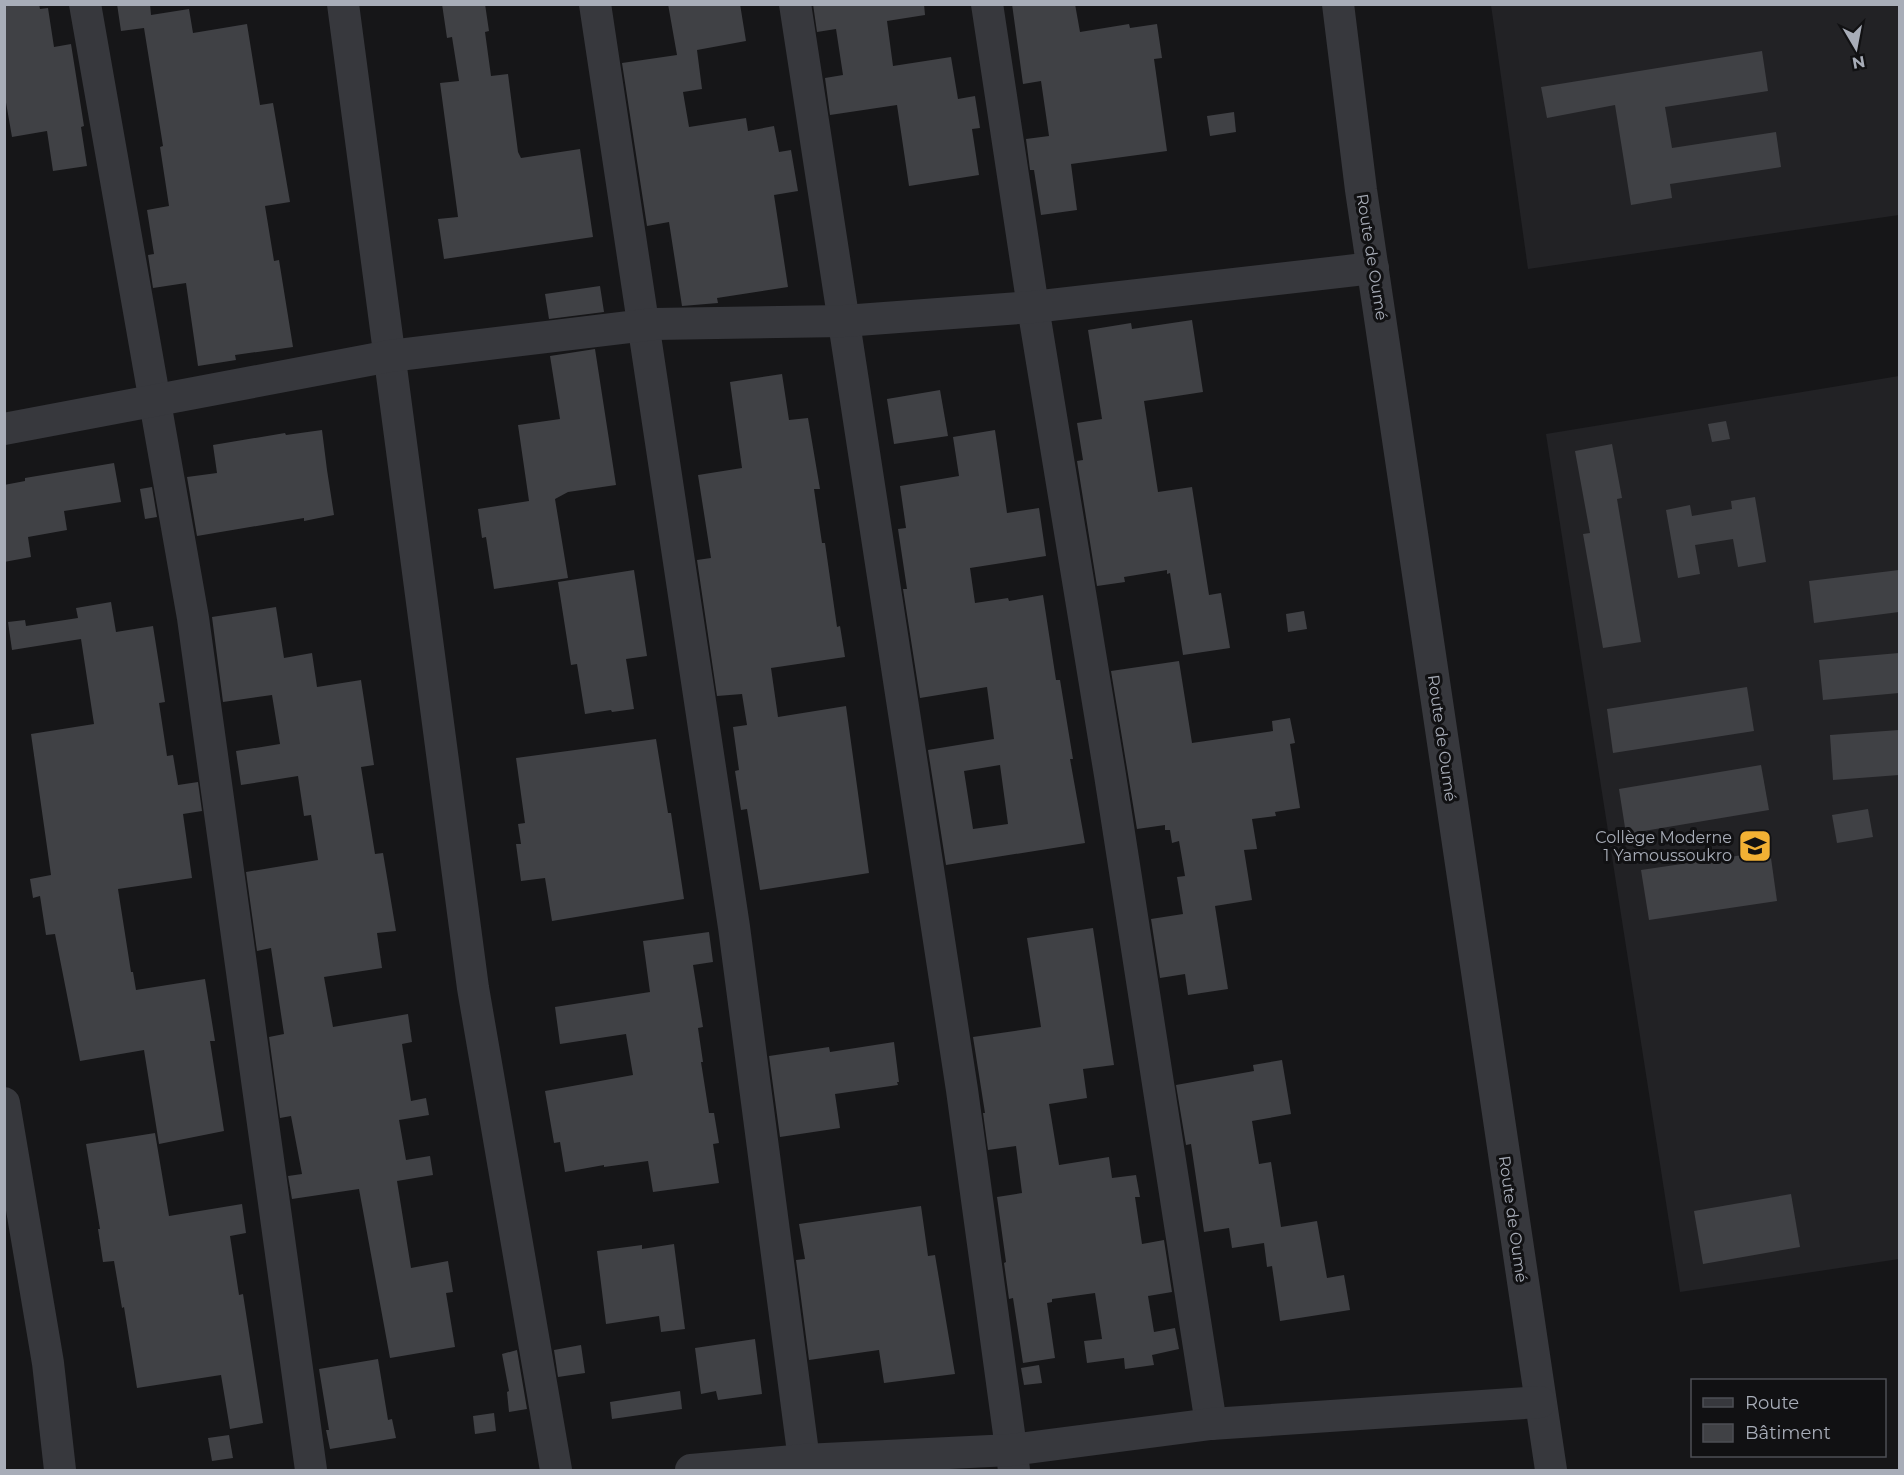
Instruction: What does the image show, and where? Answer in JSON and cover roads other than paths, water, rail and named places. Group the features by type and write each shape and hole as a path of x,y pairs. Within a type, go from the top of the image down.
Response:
{"street":[{"path":"86,4 193,618 311,1470"},
{"path":"343,4 473,988 556,1470"},
{"path":"596,4 734,927 804,1460"},
{"path":"795,4 962,1090 1013,1460"},
{"path":"987,4 1211,1424"},
{"name":"Route de Oumé","path":"1338,4 1373,268 1551,1470"},
{"path":"4,429 390,356 645,326 844,321 1033,307 1373,268"},
{"path":"4,1103 48,1364 60,1470"},
{"path":"691,1470 804,1460 1013,1460 1211,1424 1540,1402"}],"place":[{"name":"Collège Moderne 1 Yamoussoukro","path":"1755,846"}]}
